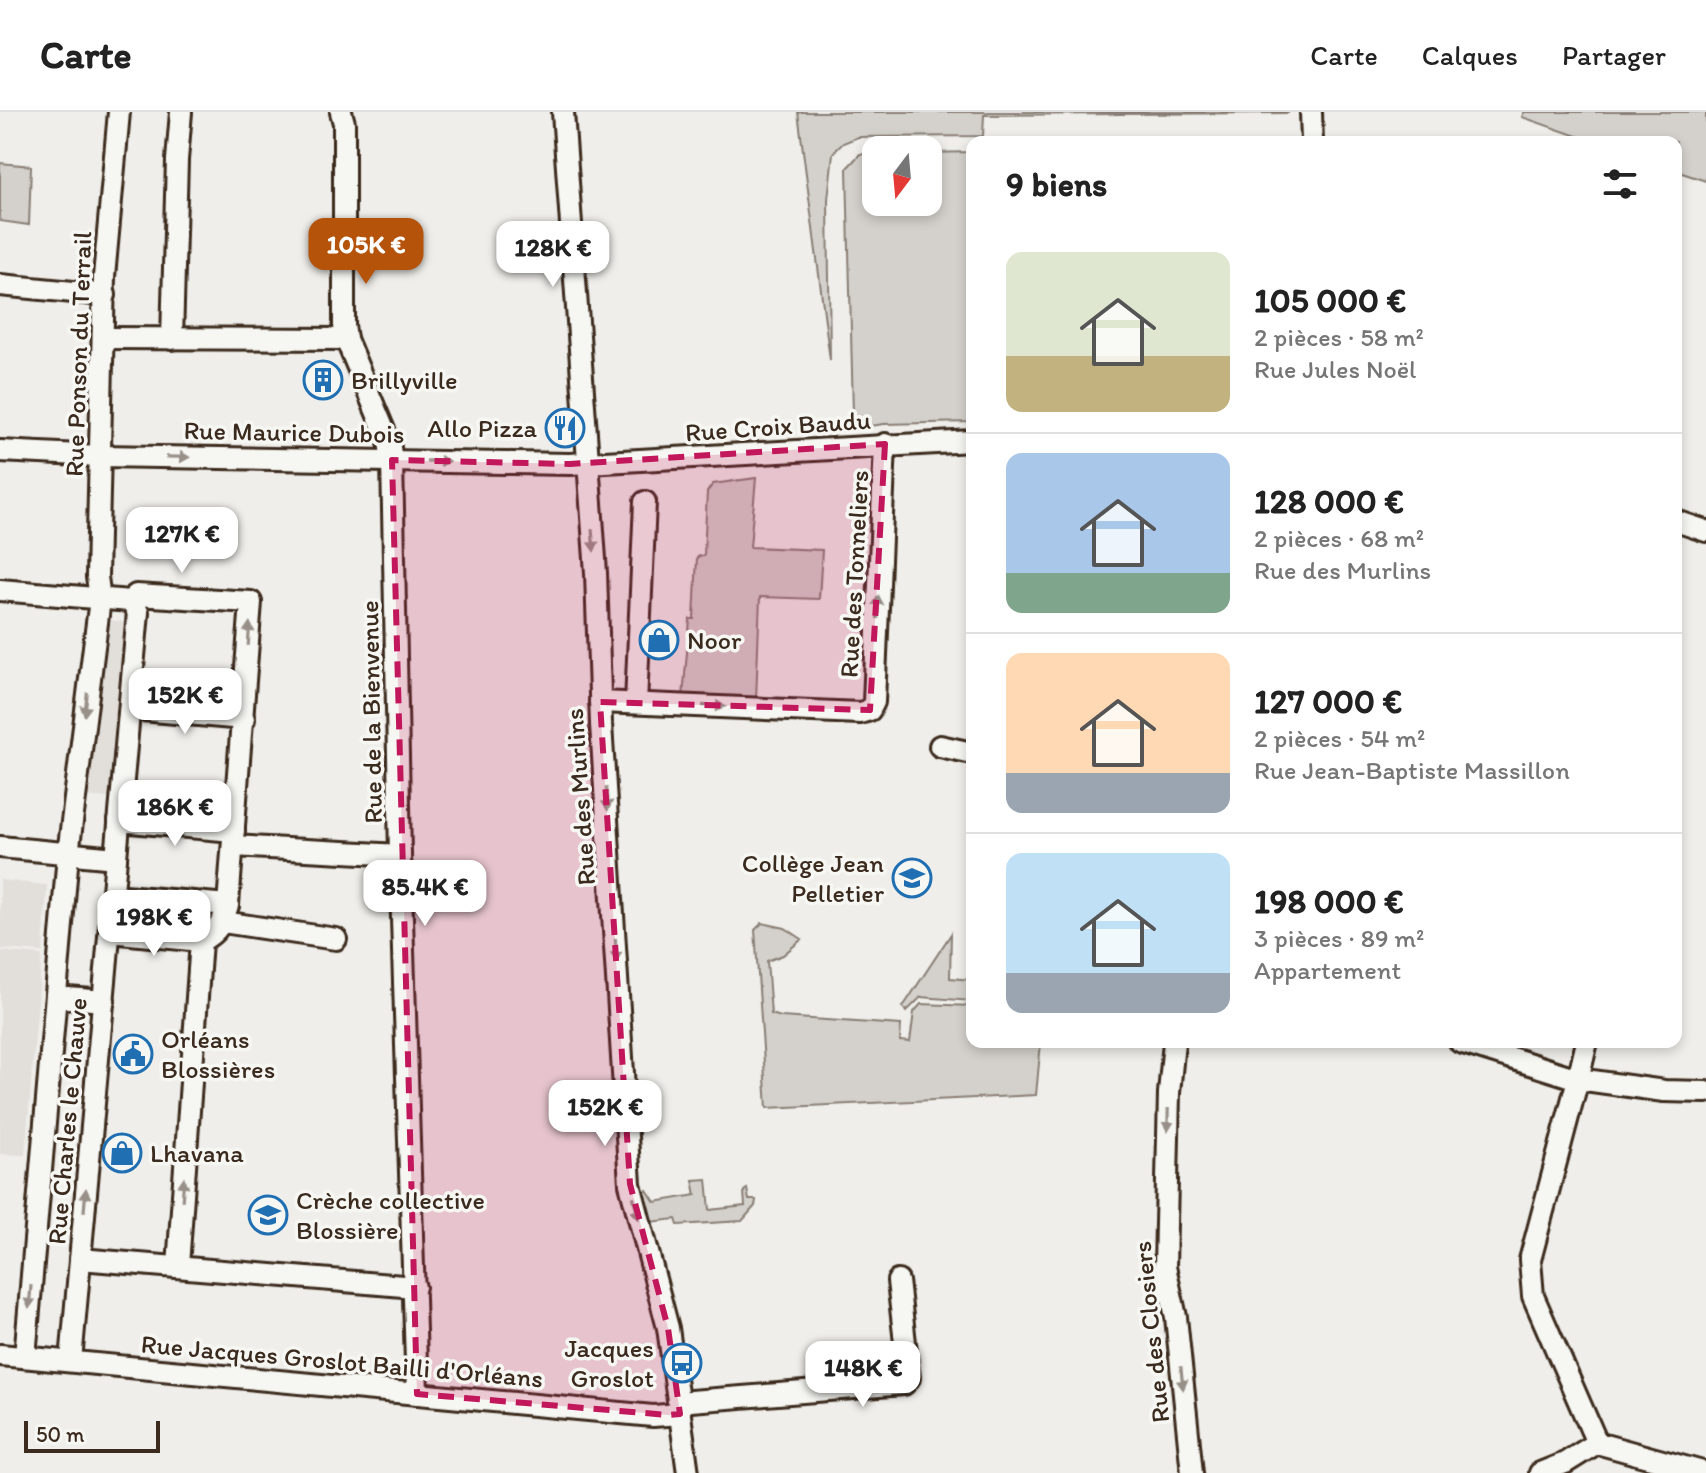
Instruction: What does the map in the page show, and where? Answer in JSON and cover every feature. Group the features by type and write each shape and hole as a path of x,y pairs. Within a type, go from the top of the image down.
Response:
{"street":[{"name":"Rue Ponson du Terrail","path":"100,599 97,577 104,277 119,112"},
{"path":"172,339 181,112"},
{"name":"Rue de la Bienvenue","path":"341,112 344,123 346,339 389,442 392,460 400,855 417,1394"},
{"name":"Rue des Murlins","path":"563,112 596,573 600,702 630,1184 668,1328 688,1473"},
{"path":"1311,112 1312,136"},
{"path":"0,285 105,295"},
{"path":"104,338 346,339"},
{"name":"Rue Croix Baudu","path":"587,462 966,441"},
{"name":"Rue des Tonneliers","path":"600,702 860,713 870,710 874,702 885,444"},
{"name":"Rue Maurice Dubois","path":"0,451 100,456 587,462"},
{"path":"636,703 645,502"},
{"path":"1682,523 1706,531"},
{"path":"0,590 130,601 136,595 251,602 226,913 213,934 201,941 110,932"},
{"name":"Rue Charles le Chauve","path":"25,1357 68,854 100,599"},
{"name":"Rue Charles le Chauve","path":"71,1361 138,612 130,601"},
{"path":"130,709 244,719"},
{"path":"940,746 966,752"},
{"path":"119,821 234,838 400,855"},
{"path":"0,847 116,858"},
{"path":"113,895 226,913 336,939"},
{"path":"178,1266 201,941"},
{"path":"56,997 104,1001"},
{"name":"Rue des Closiers","path":"1173,1048 1169,1093 1165,1267 1176,1317 1192,1473"},
{"path":"1479,1048 1578,1079 1664,1091 1706,1092"},
{"path":"1586,1048 1530,1260 1530,1282 1533,1296 1597,1443"},
{"path":"80,1259 415,1287"},
{"name":"Rue Jacques Groslot Bailli d'Orléans","path":"0,1355 653,1416 679,1408 904,1384 909,1378 898,1281"},
{"path":"1540,1473 1565,1463 1597,1443 1706,1473"}],"highlighted area":[{"path":"885,444 870,710 600,702 630,1184 668,1328 680,1414 417,1394 392,460 570,464"}],"shaded area":[{"path":"798,112 1288,112 984,115 983,136 862,136 843,143 833,153 828,199 830,360"},
{"path":"1524,112 1706,112 1706,181 1682,173 1682,136 1577,136 1522,117"},
{"path":"966,152 966,422 863,427 853,413 847,168 860,154 862,216 942,216 942,153"},
{"path":"0,163 31,166 29,225 0,221"},
{"path":"756,478 750,547 822,550 819,599 760,597 756,700 683,697 690,619 694,619 697,557 704,555 707,492 713,484"},
{"path":"104,620 128,622 109,798 86,796"},
{"path":"0,880 47,885 43,952 0,949"},
{"path":"762,923 785,928 802,939 783,955 767,961 771,1014 901,1025 900,1041 910,1042 914,1012 921,1004 966,1006 966,1048 1040,1048 1036,1095 767,1108 755,930"},
{"path":"951,934 950,978 966,979 966,1001 921,997 906,1012 903,1007"},
{"path":"0,951 42,955 25,1155 0,1154"},
{"path":"707,1179 710,1210 745,1206 744,1191 747,1189 749,1200 756,1200 755,1206 742,1221 678,1225 676,1219 650,1222 644,1192 647,1190 655,1202 696,1195 693,1180"}],"place":[{"name":"Brillyville","path":"323,380"},
{"name":"Allo Pizza","path":"565,428"},
{"name":"Noor","path":"659,640"},
{"name":"Collège Jean Pelletier","path":"912,878"},
{"name":"Orléans Blossières","path":"133,1054"},
{"name":"Lhavana","path":"122,1153"},
{"name":"Crèche collective Blossière","path":"268,1215"},
{"name":"Jacques Groslot","path":"682,1363"}]}
